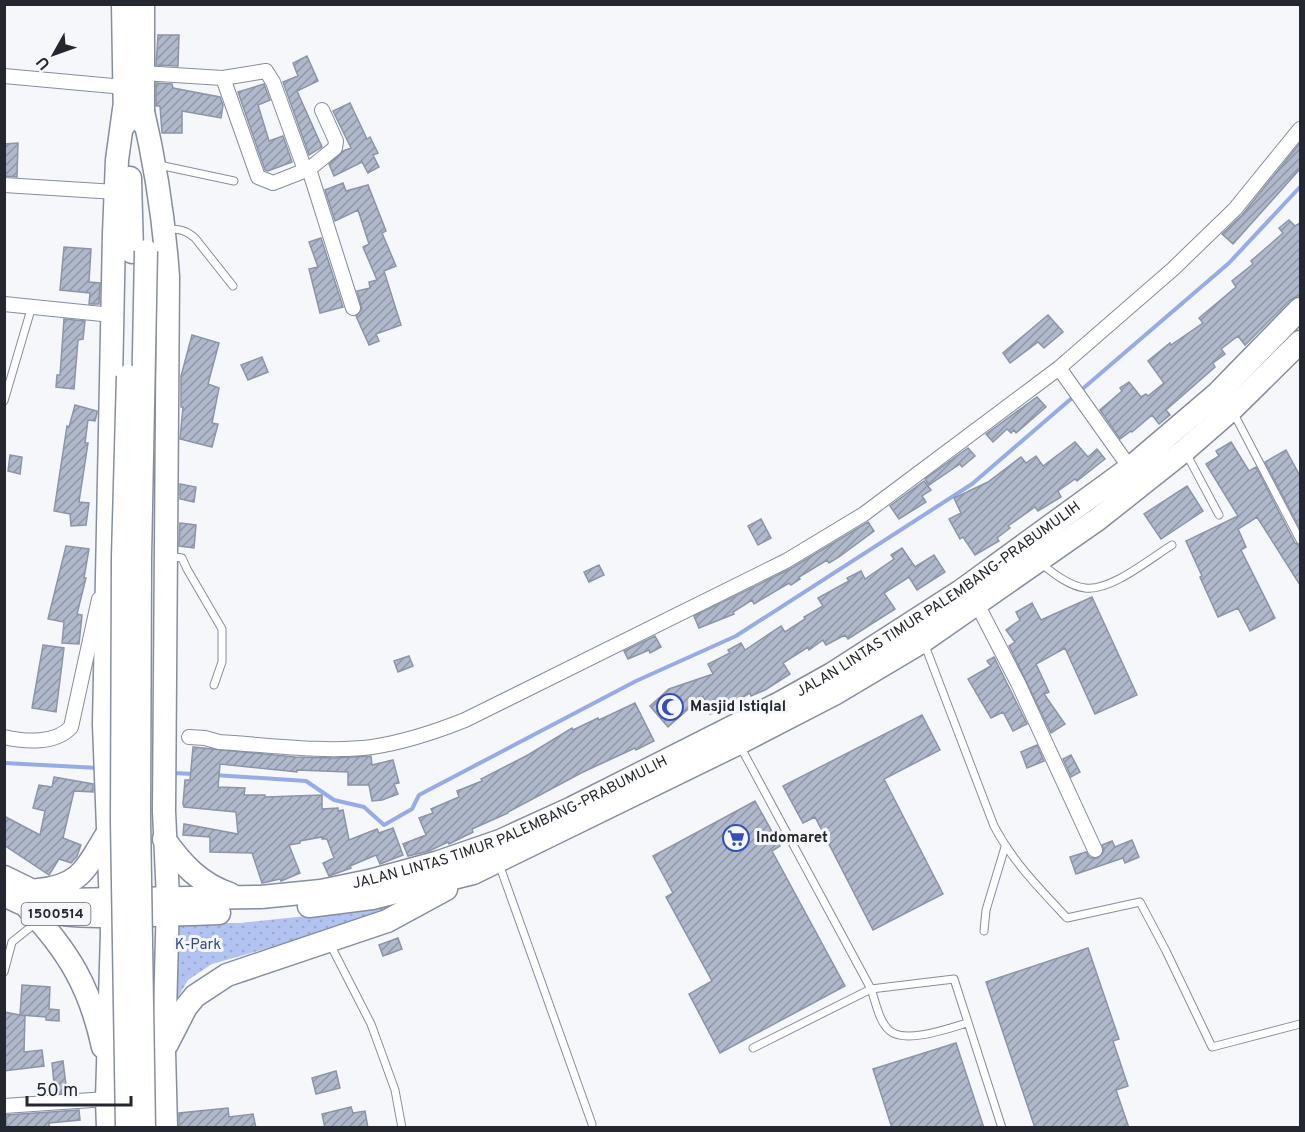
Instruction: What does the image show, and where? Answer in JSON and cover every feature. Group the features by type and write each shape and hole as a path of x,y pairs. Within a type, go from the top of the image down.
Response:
{"highway":[{"path":"123,4 133,80 139,251 139,783 144,1128"},
{"path":"133,80 143,4"},
{"path":"133,108 156,165 165,229 168,278 164,812 168,907 164,1051 166,1128"},
{"path":"108,1128 111,1011 105,906 107,825 104,724 112,315 117,160 133,108"},
{"path":"127,1128 122,822 123,556 139,251"},
{"name":"JALAN LINTAS TIMUR PALEMBANG-PRABUMULIH","path":"168,907 239,897 321,891 439,862 510,836 572,808 728,729 832,674 961,591 1056,536 1098,519 1185,450 1207,417 1218,393 1300,309"},
{"name":"JALAN LINTAS TIMUR PALEMBANG-PRABUMULIH","path":"105,906 275,910 342,903 419,888 473,873 739,743 834,694 923,641 1038,561 1056,536 1130,468 1207,417 1232,409 1300,342"},
{"path":"107,825 80,876 56,888 32,906 62,948 85,989 94,1012 108,1072"},
{"path":"164,839 191,873 218,890 239,897"},
{"path":"164,1051 186,1007 208,986 227,975 387,921 473,873"},
{"name":"1500514","path":"4,877 32,906"},
{"name":"1500514","path":"4,895 32,906"},
{"name":"1500514","path":"32,906 45,897 105,906"}],"street":[{"path":"4,76 133,80 223,78 266,71 270,74 307,169 353,308"},
{"path":"223,78 258,177 273,183 307,169 335,148 336,141 322,110"},
{"path":"189,737 219,742 311,748 370,747 423,736 465,720 786,561 864,514 1059,368 1173,269 1235,209 1300,129"},
{"path":"4,185 116,192"},
{"path":"4,304 112,315"},
{"path":"1059,368 1130,468"},
{"path":"4,737 41,740 65,733 71,726 107,559"},
{"path":"977,604 1018,683 1095,850"},
{"path":"4,1106 107,1099"}],"lane":[{"path":"156,165 234,180"},
{"path":"165,229 188,232 233,286"},
{"path":"4,401 32,306"},
{"path":"1232,409 1300,540"},
{"path":"1185,450 1219,515"},
{"path":"1038,561 1072,584 1093,589 1111,582 1172,545"},
{"path":"166,556 182,558 222,629 222,662 214,685"},
{"path":"923,641 994,826 1018,866 1067,918 1140,902 1212,1047 1300,1024"},
{"path":"739,743 871,989 882,1021 891,1032 900,1036 923,1035 967,1023"},
{"path":"984,931 986,910 1005,847"},
{"path":"498,861 592,1124"},
{"path":"4,972 12,942 32,906"},
{"path":"329,942 371,1024 395,1090 402,1128"},
{"path":"753,1048 871,989 954,979 1002,1128"}],"green space":[{"name":"K-Park","path":"418,895 352,924 212,964 188,980 173,1005 176,923 240,923 355,911"}],"building":[{"path":"158,35 179,35 178,66 156,65"},
{"path":"307,56 318,81 297,91 322,147 309,155 283,82 298,76 293,63"},
{"path":"156,83 172,84 173,88 220,97 223,105 221,118 182,111 182,133 162,133 160,106 156,106"},
{"path":"264,84 270,100 258,105 269,141 283,136 292,162 268,171 265,170 238,92"},
{"path":"350,103 367,139 370,137 378,153 373,155 379,167 368,173 362,162 334,176 329,164 343,151 351,148 333,111"},
{"path":"18,143 17,177 4,176 4,144"},
{"path":"1300,143 1300,169 1233,244 1222,234 1242,215"},
{"path":"343,183 346,191 368,185 386,231 382,233 396,266 384,271 401,325 376,334 379,341 369,345 356,316 362,309 357,291 370,288 369,282 377,280 363,247 369,244 358,210 335,221 325,190"},
{"path":"1289,220 1295,226 1300,223 1300,295 1290,300 1245,345 1238,336 1221,349 1225,354 1213,363 1215,367 1166,410 1170,415 1159,424 1152,415 1120,439 1100,410 1122,391 1120,388 1129,382 1141,397 1146,394 1148,396 1164,383 1148,361 1170,343 1171,345 1203,323 1199,318 1236,287 1232,281 1253,264 1251,261 1283,233 1279,228"},
{"path":"321,238 343,307 320,313 309,269 318,267 309,242"},
{"path":"64,247 91,249 89,282 100,283 99,304 89,304 90,293 60,290"},
{"path":"1048,315 1063,332 1044,348 1038,342 1010,363 1003,353"},
{"path":"64,319 85,321 83,339 78,340 74,389 56,387 57,375 60,375"},
{"path":"192,335 219,343 208,384 219,388 212,423 218,424 212,447 180,439 183,407 181,407 181,376"},
{"path":"262,357 268,372 248,380 241,365"},
{"path":"1037,397 1046,407 1016,433 1014,430 1011,433 1007,429 993,442 986,434"},
{"path":"75,405 97,411 97,413 95,421 88,420 85,443 88,443 79,502 89,503 86,525 71,526 70,514 54,511 67,426 69,427"},
{"path":"1075,442 1088,457 1097,449 1105,459 1077,481 1075,479 1058,491 1061,497 1038,511 1035,507 1008,526 1010,528 997,538 999,541 975,555 963,537 960,539 949,519 961,513 954,498 988,482 1021,457 1026,463 1036,456 1043,466"},
{"path":"1231,442 1249,471 1256,467 1295,543 1300,546 1300,585 1257,517 1238,529 1246,547 1241,550 1275,618 1250,631 1238,608 1218,617 1186,541 1238,516 1206,464 1219,456 1216,451"},
{"path":"968,448 975,456 962,467 960,464 929,485 925,479"},
{"path":"1286,450 1300,476 1300,529 1265,462"},
{"path":"10,455 22,457 20,474 8,471"},
{"path":"924,481 931,490 922,496 926,502 899,519 890,506"},
{"path":"180,484 196,487 194,502 180,499"},
{"path":"1187,486 1203,511 1161,539 1144,514"},
{"path":"761,519 771,538 758,545 748,526"},
{"path":"868,522 874,531 839,557 829,563 827,560 799,577 800,579 791,585 789,583 754,604 752,600 733,612 734,614 699,628 694,616 790,569"},
{"path":"180,523 196,525 194,548 179,546"},
{"path":"66,546 89,549 84,578 86,578 77,614 82,615 79,644 62,643 64,622 48,619"},
{"path":"902,548 915,567 934,555 945,572 917,590 909,577 884,593 895,609 848,639 845,635 826,645 823,640 809,650 808,647 783,663 790,674 765,690 751,696 750,693 710,714 703,696 668,727 650,706 669,689 713,674 708,664 730,653 728,650 741,643 745,650 781,626 785,632 823,606 818,598 849,581 847,578 861,571 865,579 894,559 891,555"},
{"path":"599,565 604,575 589,582 584,572"},
{"path":"1092,597 1137,695 1095,714 1065,648 1036,664 1049,692 1044,694 1065,724 1051,733 1009,646 1015,642 1006,630 1020,620 1016,612 1032,603 1041,620"},
{"path":"655,636 661,647 650,653 649,650 628,659 624,651"},
{"path":"43,645 64,648 56,712 32,708"},
{"path":"409,656 413,666 398,672 394,661"},
{"path":"994,657 1027,724 1013,731 1003,712 991,718 968,679 991,666 987,661"},
{"path":"635,703 654,741 581,773 508,813 472,829 473,832 449,844 448,842 429,851 408,856 403,844 426,835 419,818 433,813 431,809 459,797 457,791 482,781 481,779 528,755 572,728 573,730 598,718 599,720"},
{"path":"922,715 940,750 884,779 943,894 873,930 815,817 803,823 783,786"},
{"path":"1037,745 1044,761 1027,768 1021,752"},
{"path":"193,747 295,757 371,756 372,765 393,760 399,783 394,784 398,794 382,800 372,801 369,785 348,785 348,772 297,770 297,772 220,764 218,787 245,788 244,795 265,795 265,797 322,795 322,809 343,810 349,840 377,829 379,833 393,828 403,855 380,864 376,855 329,876 323,863 334,858 327,839 322,839 322,837 300,841 300,843 289,845 300,873 281,881 280,879 262,883 252,853 210,852 210,837 183,835 184,824 238,834 236,812 184,807 185,780 190,780"},
{"path":"1071,755 1080,772 1071,777 1063,759"},
{"path":"54,777 93,784 93,792 74,791 63,838 81,845 77,856 71,863 59,859 49,875 4,845 4,816 40,835 45,811 33,808 39,785 52,787"},
{"path":"755,801 780,846 772,851 845,986 720,1053 689,994 712,981 666,897 673,893 653,856"},
{"path":"1132,840 1139,857 1125,863 1123,858 1076,874 1070,857 1086,852 1090,858 1098,858 1104,851 1102,845 1112,841 1115,847"},
{"path":"398,938 402,949 383,956 379,945"},
{"path":"1088,948 1119,1039 1113,1041 1128,1086 1116,1090 1129,1128 1035,1128 986,982"},
{"path":"22,985 50,987 49,1009 59,1010 59,1021 46,1020 46,1017 20,1015"},
{"path":"4,1012 25,1016 24,1052 42,1050 44,1066 4,1071"},
{"path":"956,1043 984,1128 892,1128 873,1069"},
{"path":"63,1061 67,1093 55,1094 52,1063"},
{"path":"336,1071 340,1088 316,1094 312,1078"},
{"path":"351,1107 353,1113 365,1111 368,1128 325,1128 322,1114"},
{"path":"228,1108 229,1117 253,1114 256,1128 179,1128 179,1113"},
{"path":"79,1110 80,1120 49,1123 49,1128 7,1128 6,1115"}],"waterway":[{"path":"214,775 306,781 334,800 364,807 384,825 412,809 419,795 636,681 736,636 972,484 1229,263 1300,187"},
{"path":"4,763 99,768"},
{"path":"172,773 195,774"}],"place":[{"name":"Masjid Istiqlal","path":"670,707"},
{"name":"Indomaret","path":"736,838"}]}
